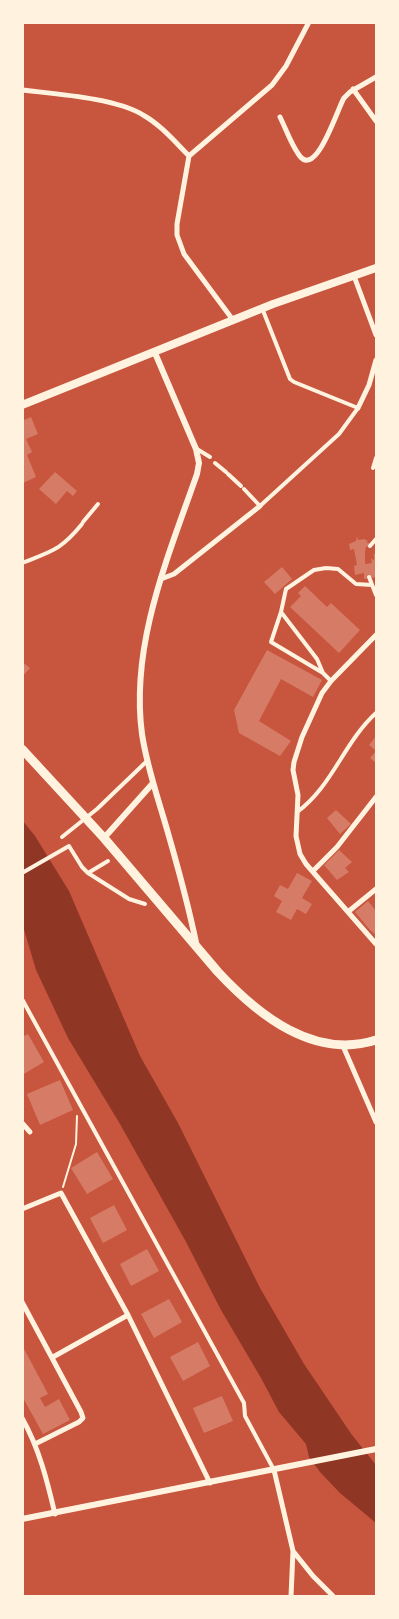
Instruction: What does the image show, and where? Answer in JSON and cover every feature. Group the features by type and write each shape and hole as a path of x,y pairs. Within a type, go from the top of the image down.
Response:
{"highway":[{"path":"22,749 104,838 234,990 271,1020 312,1040 343,1046 363,1044 376,1040"}],"main road":[{"path":"22,406 262,308 376,268"}],"street":[{"path":"233,320 184,254 177,235 177,224 189,156 272,85 286,66 309,22"},
{"path":"280,117 299,156 311,160 321,149 341,102 347,94 376,78"},
{"path":"354,89 376,120"},
{"path":"22,90 127,106 149,118 189,156"},
{"path":"354,276 376,335"},
{"path":"262,308 290,379 358,408"},
{"path":"154,353 196,449 198,463 197,474 161,580 147,634 141,677 141,722 147,760 180,872 198,948"},
{"path":"161,580 174,574 260,506 339,434 358,408 369,385 376,360"},
{"path":"196,449 210,457"},
{"path":"373,468 376,458"},
{"path":"215,463 260,506"},
{"path":"22,563 60,547 68,541 98,504"},
{"path":"370,546 376,538"},
{"path":"331,681 323,673 271,642 286,589 314,570 326,568 338,569 356,584 372,585"},
{"path":"369,578 376,595"},
{"path":"281,612 317,659 323,673"},
{"path":"376,635 331,681 322,693 302,737 293,770 298,795 296,814 297,846 302,857 376,944"},
{"path":"296,814 314,799 359,731 376,713"},
{"path":"62,837 147,760"},
{"path":"104,838 153,783"},
{"path":"313,871 337,847 376,797"},
{"path":"22,873 69,846 88,873 129,899 144,904"},
{"path":"88,873 108,861"},
{"path":"349,911 376,889"},
{"path":"22,999 244,1403 245,1416 277,1469 293,1551 290,1596"},
{"path":"343,1046 376,1122"},
{"path":"22,1123 30,1132"},
{"path":"22,1209 61,1193 128,1315 210,1483"},
{"path":"22,1302 83,1418 80,1422 35,1444"},
{"path":"52,1357 128,1315"},
{"path":"23,1420 35,1444 47,1478 55,1514"},
{"path":"22,1519 376,1449"},
{"path":"293,1551 313,1576 333,1596"}],"path":[{"path":"61,1193 76,1144 77,1116"}],"shaded area":[{"path":"22,820 35,836 69,891 140,1056 178,1123 260,1288 304,1364 352,1435 376,1465 376,1523 340,1493 320,1472 309,1457 306,1444 279,1412 120,1124 68,1038 36,970 23,926"}],"building":[{"path":"31,417 38,434 26,439 32,452 27,455 36,477 23,483 22,421"},
{"path":"55,472 77,491 73,496 67,491 56,504 39,489"},
{"path":"357,536 358,540 365,539 366,541 368,540 367,543 370,543 369,548 366,546 365,564 372,563 371,559 374,560 374,554 376,554 376,577 364,579 364,573 355,575 354,566 357,565 354,549 350,550 349,544 356,541"},
{"path":"282,567 292,579 275,594 264,582"},
{"path":"305,586 327,607 331,603 360,630 339,653 290,607 301,596 298,593"},
{"path":"267,650 322,680 313,697 281,679 259,721 291,741 280,756 239,733 234,710"},
{"path":"22,662 30,668 22,677"},
{"path":"376,736 376,751 369,745"},
{"path":"376,751 376,763 370,758"},
{"path":"336,810 351,824 340,834 327,818"},
{"path":"339,850 352,862 345,868 349,872 337,880 324,865"},
{"path":"297,873 312,881 302,898 312,904 306,914 297,909 291,920 276,912 282,901 274,896 280,885 288,889"},
{"path":"368,901 376,911 376,935 355,912"},
{"path":"28,1034 44,1062 22,1075 22,1037"},
{"path":"60,1080 73,1110 40,1125 27,1094"},
{"path":"97,1152 113,1179 87,1194 71,1168"},
{"path":"114,1205 127,1230 103,1243 90,1218"},
{"path":"147,1249 159,1271 131,1286 120,1264"},
{"path":"169,1299 182,1322 154,1338 141,1314"},
{"path":"198,1342 210,1366 183,1381 170,1357"},
{"path":"22,1345 48,1394 40,1398 45,1407 59,1399 70,1420 43,1434 22,1396"},
{"path":"222,1396 233,1421 204,1433 193,1408"}]}
